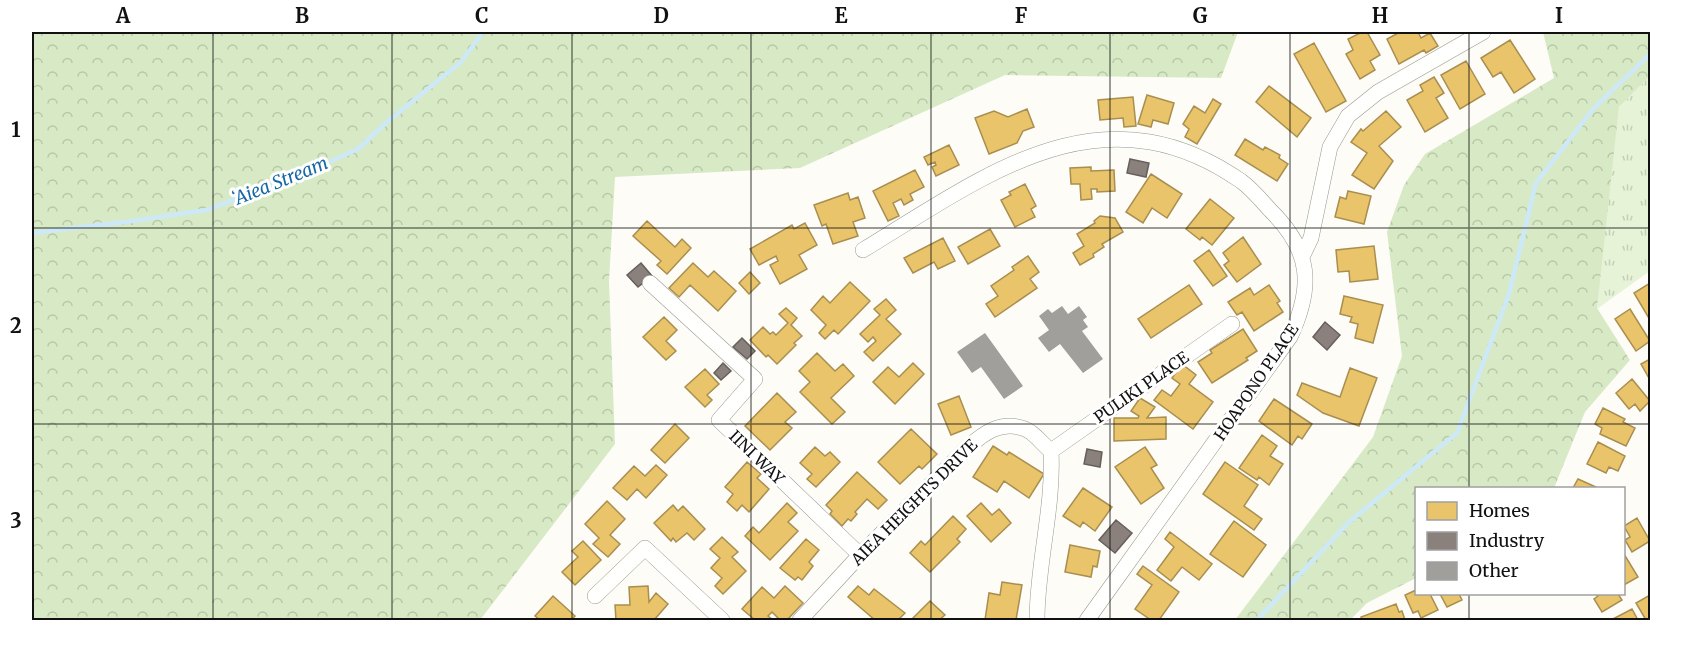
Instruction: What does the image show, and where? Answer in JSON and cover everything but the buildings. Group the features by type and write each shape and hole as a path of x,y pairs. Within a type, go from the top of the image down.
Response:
{"street":[{"path":"1303,255 1311,238 1330,147 1347,116 1378,92 1483,32"},
{"name":"HOAPONO PLACE","path":"863,250 964,188 1024,158 1053,147 1089,140 1126,138 1163,144 1203,158 1243,182 1281,220 1303,255 1306,278 1301,313 1290,337 1087,621"},
{"name":"IINI WAY","path":"650,283 755,379 719,420 860,555"},
{"name":"PULIKI PLACE","path":"1051,451 1232,324"},
{"name":"AIEA HEIGHTS DRIVE","path":"800,621 860,555 968,447 986,432 1004,426 1026,429 1051,451"},
{"path":"1037,621 1038,580 1052,472 1051,451"},
{"path":"595,596 645,548 722,621"}],"green space":[{"path":"32,32 1238,32 1221,78 1005,75 800,168 615,177 609,281 615,444 480,620 32,620"},
{"path":"1543,32 1650,32 1650,76 1619,107 1597,308 1630,360 1585,412 1554,487 1415,487 1415,579 1367,603 1350,620 1235,620 1373,437 1402,356 1387,232 1404,185 1425,154 1554,78"},
{"path":"1650,76 1650,271 1597,309 1603,237 1619,107"}],"waterway":[{"name":"ʻAiea Stream","path":"32,233 207,210 309,171 358,149 387,122 461,62 483,32"},
{"path":"1257,620 1349,522 1457,433 1509,294 1536,183 1593,109 1650,54"}]}
